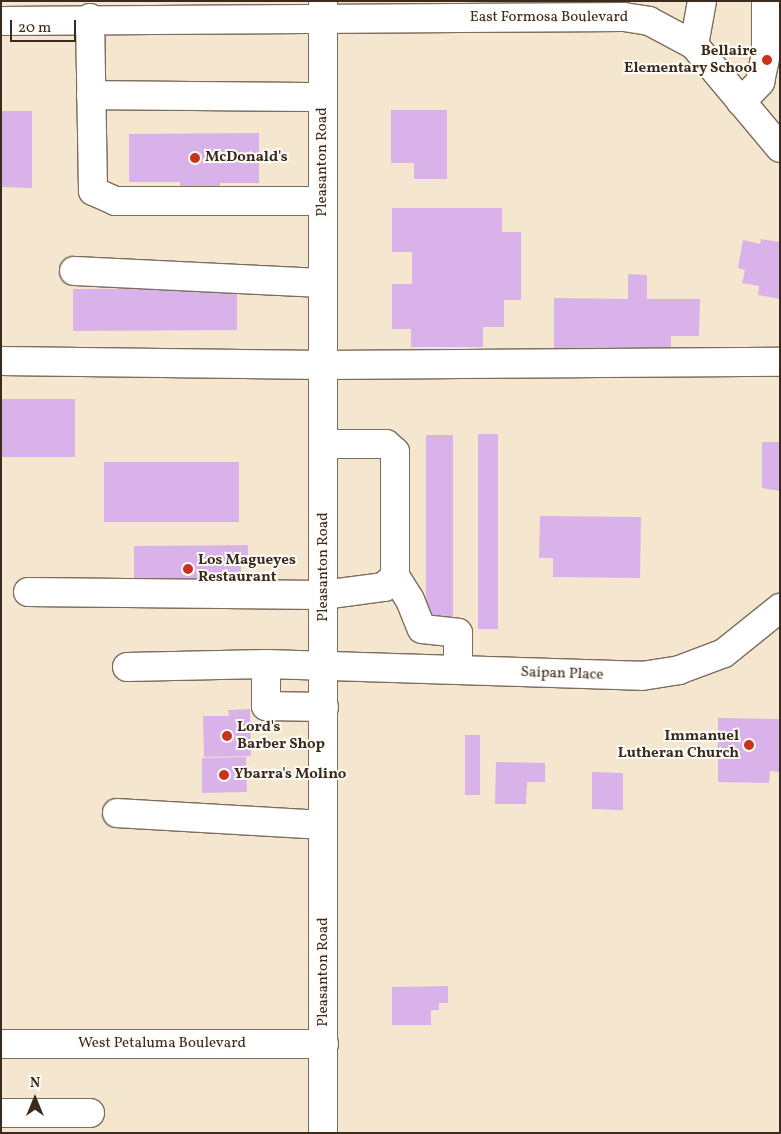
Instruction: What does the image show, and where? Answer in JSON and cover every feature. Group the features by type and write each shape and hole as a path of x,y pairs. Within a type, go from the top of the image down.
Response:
{"street":[{"path":"694,45 702,1"},
{"path":"741,102 760,82 766,54 766,1"},
{"name":"East Formosa Boulevard","path":"1,21 103,13 539,9 649,21 694,45 715,67 741,102 780,148"},
{"name":"Pleasanton Road","path":"323,10 323,595 325,665 323,1133"},
{"path":"103,13 91,95 93,191 115,201 323,201"},
{"path":"91,95 323,97"},
{"path":"74,271 323,283"},
{"path":"1,361 323,365 780,362"},
{"path":"323,444 386,444 395,452 395,576 410,600 422,629 458,633 458,670"},
{"path":"28,592 323,595 384,587 395,576"},
{"name":"Saipan Place","path":"127,667 266,664 325,665 642,676 679,670 724,653 780,608"},
{"path":"266,664 266,706 324,706"},
{"path":"117,813 323,825"},
{"name":"West Petaluma Boulevard","path":"1,1044 324,1044"},
{"path":"1,1113 90,1113"}],"building":[{"path":"391,110 447,110 447,179 414,179 414,163 391,163"},
{"path":"1,111 32,111 32,188 1,187"},
{"name":"McDonald's","path":"259,133 259,183 220,183 220,189 180,189 180,182 129,182 129,134"},
{"path":"392,208 502,208 502,232 521,232 521,300 504,300 504,327 483,327 483,347 411,347 411,329 392,329 392,284 412,284 412,252 392,252"},
{"path":"761,239 780,242 780,299 758,295 759,286 742,283 745,270 738,268 743,240 760,244"},
{"path":"628,274 647,275 647,299 700,299 699,336 671,336 671,351 554,350 554,298 628,299"},
{"path":"237,288 237,330 73,331 73,289"},
{"path":"1,399 75,399 75,457 1,457"},
{"path":"478,434 498,434 498,629 478,629"},
{"path":"426,435 453,435 453,618 426,618"},
{"path":"762,442 780,442 780,491 762,488"},
{"path":"104,462 239,462 239,522 104,522"},
{"path":"540,516 641,517 640,578 553,577 553,558 539,558"},
{"name":"Los Magueyes Restaurant","path":"248,545 248,558 241,558 241,579 188,580 189,586 174,586 174,579 134,580 134,546"},
{"name":"Lord's Barber Shop","path":"250,709 251,756 204,757 203,716 229,716 228,710"},
{"name":"Immanuel Lutheran Church","path":"718,718 780,719 780,772 770,771 769,783 718,782"},
{"path":"465,735 480,735 480,795 465,795"},
{"name":"Ybarra's Molino","path":"246,757 247,792 202,793 202,758"},
{"path":"496,762 545,763 545,782 527,782 526,804 495,804"},
{"path":"592,772 623,773 623,810 592,809"},
{"path":"448,986 448,1003 439,1003 439,1010 431,1010 431,1025 392,1025 392,987"}],"place":[{"name":"Bellaire Elementary School","path":"767,60"},
{"name":"McDonald's","path":"195,158"},
{"name":"Los Magueyes Restaurant","path":"188,569"},
{"name":"Lord's Barber Shop","path":"227,736"},
{"name":"Immanuel Lutheran Church","path":"749,745"},
{"name":"Ybarra's Molino","path":"224,775"}]}
